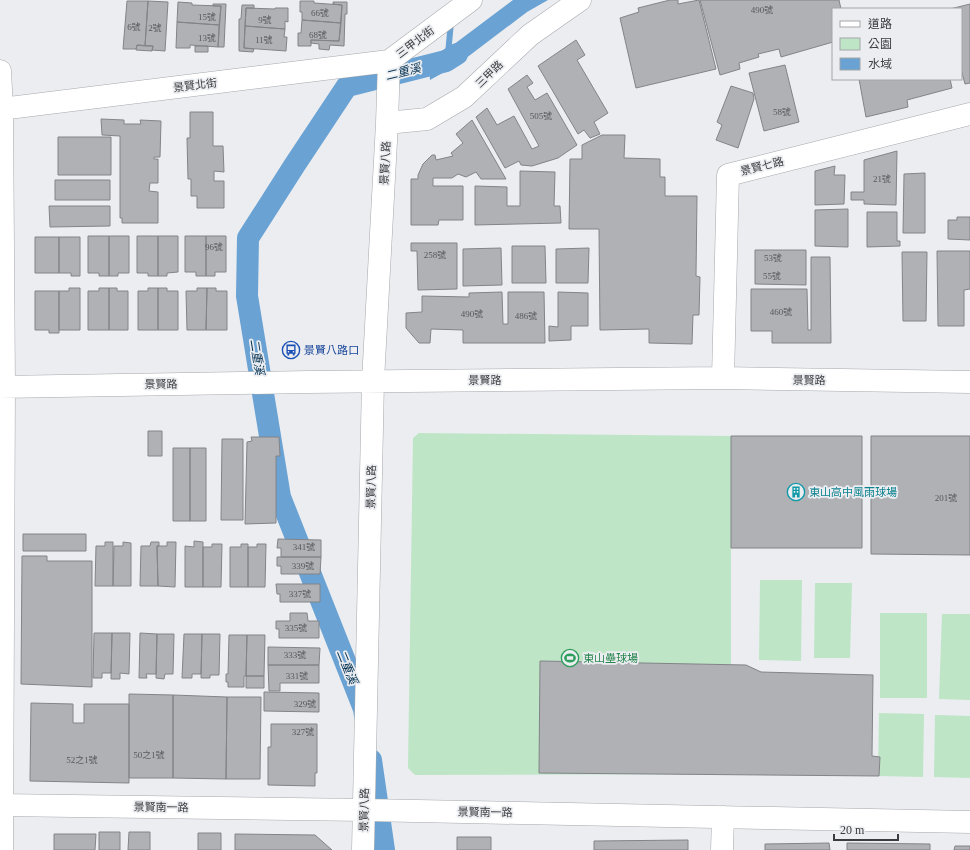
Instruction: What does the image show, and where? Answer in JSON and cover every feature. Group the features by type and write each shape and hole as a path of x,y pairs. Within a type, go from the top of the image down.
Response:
{"street":[{"name":"三甲北街","path":"387,123 389,61 471,0"},
{"name":"三甲路","path":"387,123 427,120 464,97 530,35 580,0"},
{"name":"景賢北街","path":"1,109 389,61"},
{"path":"0,71 2,850"},
{"name":"景賢七路","path":"723,378 728,175 970,114"},
{"name":"景賢八路","path":"363,850 373,381 387,123"},
{"name":"景賢路","path":"2,387 373,381 723,378 970,382"},
{"name":"景賢南一路","path":"1,805 365,810 970,822"},
{"path":"722,850 723,817"}],"green space":[{"name":"東山壘球場","path":"419,433 731,436 731,774 415,775 408,768 413,438"},
{"path":"760,580 802,580 801,661 759,660"},
{"path":"815,583 852,583 850,658 814,658"},
{"path":"880,613 927,613 927,698 880,698"},
{"path":"942,614 970,614 970,700 939,699"},
{"path":"879,713 924,714 923,777 878,776"},
{"path":"935,715 970,716 970,778 934,777"}],"water":[{"name":"二重溪","path":"513,0 548,0 527,12 457,65 430,80 428,56 449,48"}],"building":[{"path":"670,0 678,0 678,4 699,0 716,69 636,88 620,18 639,12 638,8"},
{"path":"700,0 839,0 841,8 832,8 832,42 781,57 779,49 758,54 759,57 739,63 740,69 720,75"},
{"path":"127,1 148,1 145,46 137,45 136,49 123,49"},
{"path":"148,1 168,2 165,51 152,50 153,46 145,46"},
{"path":"300,1 314,1 314,3 342,5 341,23 302,20"},
{"path":"178,2 192,3 192,5 221,6 219,25 177,22"},
{"path":"333,2 347,2 344,46 330,45 329,50 319,49 319,44 311,43 311,40 339,41 342,5 333,4"},
{"path":"213,4 226,4 224,47 218,47 221,6 213,6"},
{"path":"970,4 970,83 965,84 962,73 962,8 954,8"},
{"path":"242,5 254,5 254,8 246,8 244,48 254,49 253,52 239,51 239,19 241,19"},
{"path":"246,8 288,8 288,22 285,21 285,29 245,26"},
{"path":"302,20 341,23 339,41 311,40 311,46 298,46 298,33 301,33"},
{"path":"177,22 219,25 218,47 190,45 190,48 176,48"},
{"path":"245,26 285,29 284,37 287,37 286,51 244,48"},
{"path":"576,40 585,55 577,60 608,113 594,122 600,134 590,138 584,130 578,134 538,66"},
{"path":"137,45 153,46 152,51 136,50"},
{"path":"195,46 208,46 208,52 195,52"},
{"path":"785,65 799,122 764,131 749,73"},
{"path":"527,75 533,83 527,87 535,100 547,93 577,145 558,158 532,166 521,165 519,161 505,168 476,117 487,108 497,125 514,116 532,149 539,146 508,89"},
{"path":"859,80 950,80 952,88 907,100 908,107 866,117"},
{"path":"731,86 753,93 754,99 738,148 716,140 722,125 717,122"},
{"path":"190,112 213,112 213,146 223,146 224,172 214,171 214,181 224,181 224,208 197,208 197,196 191,196 191,179 188,179 187,138 190,138"},
{"path":"101,119 124,120 124,124 141,124 140,120 161,121 160,157 154,157 154,159 158,159 158,183 150,183 149,191 158,192 158,223 122,223 122,218 120,218 120,136 102,135"},
{"path":"472,120 506,179 481,179 476,172 466,177 458,174 452,178 433,178 433,186 463,186 463,220 439,220 438,225 411,225 411,179 418,179 418,175 423,164 432,155 435,155 436,160 453,156 451,153 463,143 456,134"},
{"path":"602,135 625,135 624,158 660,159 660,177 665,177 665,196 697,196 696,276 700,277 699,315 693,315 692,344 649,343 649,329 600,330 599,229 569,229 570,159 582,159 582,145"},
{"path":"58,137 111,137 111,175 58,175"},
{"path":"897,151 896,205 864,204 864,200 851,200 851,192 864,192 864,160"},
{"path":"835,166 834,175 845,175 844,204 815,205 815,171"},
{"path":"520,171 555,172 554,206 560,206 561,223 475,225 475,186 507,187 507,206 520,206"},
{"path":"925,173 925,233 903,233 904,174"},
{"path":"55,180 110,180 110,200 55,200"},
{"path":"49,206 110,206 110,226 50,227"},
{"path":"848,209 848,247 815,246 815,210"},
{"path":"867,212 897,212 897,241 900,241 900,246 867,247"},
{"path":"957,217 970,217 970,240 948,239 948,220 957,220"},
{"path":"88,236 109,236 109,276 99,276 99,273 88,273"},
{"path":"109,236 129,236 129,273 118,273 118,276 109,276"},
{"path":"137,236 158,236 158,276 148,276 148,273 137,273"},
{"path":"158,236 178,236 178,272 167,273 167,276 158,276"},
{"path":"185,236 206,236 206,276 196,276 196,272 185,272"},
{"path":"206,236 226,236 226,272 215,272 215,276 206,276"},
{"path":"35,237 59,237 59,273 35,273"},
{"path":"59,237 80,237 80,276 71,276 71,273 59,273"},
{"path":"411,243 457,243 457,289 418,290 417,251 411,251"},
{"path":"512,246 545,246 546,283 512,283"},
{"path":"501,248 502,285 463,286 463,249"},
{"path":"589,248 588,283 556,283 556,249"},
{"path":"755,250 806,250 806,285 755,284"},
{"path":"937,251 970,251 970,289 964,290 964,326 938,326"},
{"path":"902,252 927,252 926,321 903,321"},
{"path":"811,257 830,257 831,343 772,343 772,331 751,331 751,289 807,289 808,330 811,330"},
{"path":"69,288 80,288 80,330 59,330 59,291 69,291"},
{"path":"99,288 109,288 109,330 88,330 88,291 99,291"},
{"path":"109,288 117,288 117,291 128,291 128,330 109,330"},
{"path":"148,288 158,288 158,330 138,330 138,291 148,291"},
{"path":"158,288 167,288 167,291 178,291 178,330 158,330"},
{"path":"197,288 207,288 206,330 187,330 186,291 197,291"},
{"path":"207,288 216,288 216,291 227,291 227,330 206,330"},
{"path":"35,291 59,291 59,333 49,333 49,330 35,330"},
{"path":"502,292 503,324 508,324 508,292 544,292 545,343 463,343 463,330 431,329 430,343 419,343 406,328 406,313 422,312 422,296 469,297 469,293"},
{"path":"558,292 588,293 588,326 571,326 571,340 549,341 549,326 558,327"},
{"path":"148,431 162,431 162,456 148,456"},
{"name":"東山高中風雨球場","path":"731,436 862,436 862,548 731,548"},
{"path":"871,436 970,436 970,555 871,554"},
{"path":"251,437 279,437 280,456 276,456 276,523 245,524 247,442 252,441"},
{"path":"222,439 243,439 243,520 221,520"},
{"path":"173,448 190,448 190,521 173,521"},
{"path":"190,448 206,448 206,521 190,521"},
{"path":"23,534 86,534 86,551 23,551"},
{"path":"278,539 321,540 321,557 281,557 281,548 277,548"},
{"path":"194,541 203,542 203,587 185,587 185,546 194,547"},
{"path":"105,542 113,542 113,586 95,586 96,546 105,546"},
{"path":"123,542 131,543 131,586 113,586 114,546 123,546"},
{"path":"151,542 159,542 159,546 157,546 158,586 140,586 141,546 150,546"},
{"path":"167,542 176,542 175,587 158,586 157,546 167,546"},
{"path":"212,544 222,544 221,587 203,587 203,547 212,547"},
{"path":"241,544 248,544 248,587 230,587 230,547 241,547"},
{"path":"257,544 266,544 265,587 248,587 248,547 257,547"},
{"path":"22,556 47,556 47,561 92,561 92,687 21,684"},
{"path":"277,557 321,557 320,574 281,574 281,566 277,566"},
{"path":"276,584 320,584 320,602 280,602 280,594 277,594"},
{"path":"290,613 307,613 308,621 319,621 319,638 279,638 279,629 276,629 276,621 290,621"},
{"path":"94,633 112,633 111,673 102,673 102,678 93,678"},
{"path":"112,633 130,633 129,674 120,673 120,679 111,679"},
{"path":"140,633 157,634 156,674 146,674 147,678 139,678"},
{"path":"157,634 174,634 173,674 165,674 164,679 156,678"},
{"path":"184,634 202,634 201,674 192,674 192,678 182,678"},
{"path":"202,634 220,634 219,675 210,675 210,678 201,678"},
{"path":"229,635 247,635 246,676 244,676 244,687 228,687 228,682 226,682 226,674 228,674"},
{"path":"247,635 265,635 264,676 246,676"},
{"path":"268,647 320,648 319,665 268,665"},
{"path":"540,661 746,665 761,672 873,675 872,756 880,757 879,776 539,773"},
{"path":"268,665 319,665 319,683 280,683 280,691 269,691"},
{"path":"246,676 264,676 264,688 246,688"},
{"path":"264,692 319,693 319,712 264,711"},
{"path":"129,694 173,695 173,778 129,778"},
{"path":"173,695 227,697 226,779 173,778"},
{"path":"227,697 261,697 260,779 226,779"},
{"path":"31,703 73,704 73,723 84,723 84,704 129,704 129,783 30,781"},
{"path":"271,724 317,724 317,773 315,773 315,786 268,785 268,747 271,747"},
{"path":"99,832 120,832 120,850 99,850"},
{"path":"129,832 150,832 150,850 128,850"},
{"path":"198,833 221,833 221,850 198,850"},
{"path":"54,834 96,834 95,850 54,850"},
{"path":"235,834 315,835 332,850 235,850"},
{"path":"457,837 491,837 491,850 457,850"},
{"path":"688,840 688,850 594,850 594,841"},
{"path":"829,843 830,850 765,850 765,844"},
{"path":"847,843 930,844 930,850 847,850"},
{"path":"955,846 970,846 970,850 954,850"}],"waterway":[{"path":"448,54 451,22"},
{"name":"二重溪","path":"365,716 364,709 280,497 247,296 248,238 347,86 446,61 457,54"},
{"name":"二重溪","path":"371,760 384,850"}],"place":[{"name":"景賢八路口","path":"291,350"},
{"name":"東山高中風雨球場","path":"796,492"},
{"name":"東山壘球場","path":"570,658"}]}
